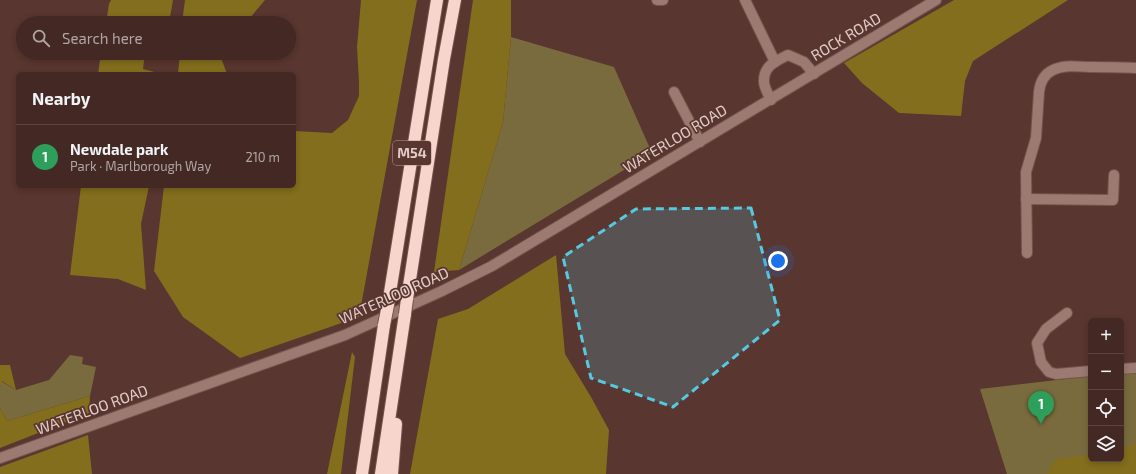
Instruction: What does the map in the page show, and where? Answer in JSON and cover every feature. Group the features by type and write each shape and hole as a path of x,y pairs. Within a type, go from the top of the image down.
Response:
{"highway":[{"name":"M54","path":"362,474 384,325 437,0"},
{"name":"M54","path":"381,474 444,59 455,0"},
{"name":"M54","path":"392,474 404,320"},
{"name":"M54","path":"359,474 369,426"}],"street":[{"path":"657,0 663,0"},
{"path":"745,0 775,62"},
{"name":"ROCK ROAD","path":"771,100 936,0"},
{"path":"771,100 763,82 766,68 775,62 788,55 804,62 814,74"},
{"path":"1027,253 1026,172 1036,138 1039,92 1043,78 1053,70 1072,66 1136,68"},
{"path":"674,92 700,142"},
{"name":"WATERLOO ROAD","path":"0,458 330,340 442,291 492,266 771,100"},
{"path":"1026,199 1113,200 1114,176"},
{"path":"1067,313 1046,329 1037,343 1041,362 1049,372 1056,374 1088,371"},
{"path":"1124,369 1136,368"}],"highlighted area":[{"path":"751,208 780,320 673,407 591,378 563,257 636,209"}],"shaded area":[{"path":"111,0 173,0 170,16 107,16"},
{"path":"185,0 265,0 252,16 183,16"},
{"path":"361,0 417,0 359,317 240,358 183,317 154,271 164,188 296,188 296,131 332,133 348,120 359,96 357,47"},
{"path":"473,0 511,0 511,37 503,122 459,270 434,272"},
{"path":"954,0 1068,0 973,61 965,81 961,116 899,113 862,83 844,63"},
{"path":"511,37 614,67 652,153 459,270 503,122"},
{"path":"100,60 144,60 143,69 154,72 98,72"},
{"path":"179,60 222,60 226,72 178,72"},
{"path":"81,188 149,188 141,224 146,290 118,279 70,275"},
{"path":"556,255 565,354 609,430 606,474 410,474 438,319 468,309"},
{"path":"352,352 355,357 341,474 327,474"},
{"path":"70,355 83,357 82,364 96,367 90,396 7,421 0,408 1,381 16,390 49,380"},
{"path":"0,365 10,365 16,390 2,381 0,388"},
{"path":"1136,371 1136,474 1007,474 980,389 1088,376 1088,462 1124,462 1124,373"},
{"path":"90,396 89,413 0,448 0,408 7,421"},
{"path":"88,435 92,474 0,474 0,467"},
{"path":"1136,444 1136,474 1047,474 1055,459 1088,455 1088,462 1124,462 1124,447"}],"place":[{"name":"Newdale park","path":"1041,424"}]}
